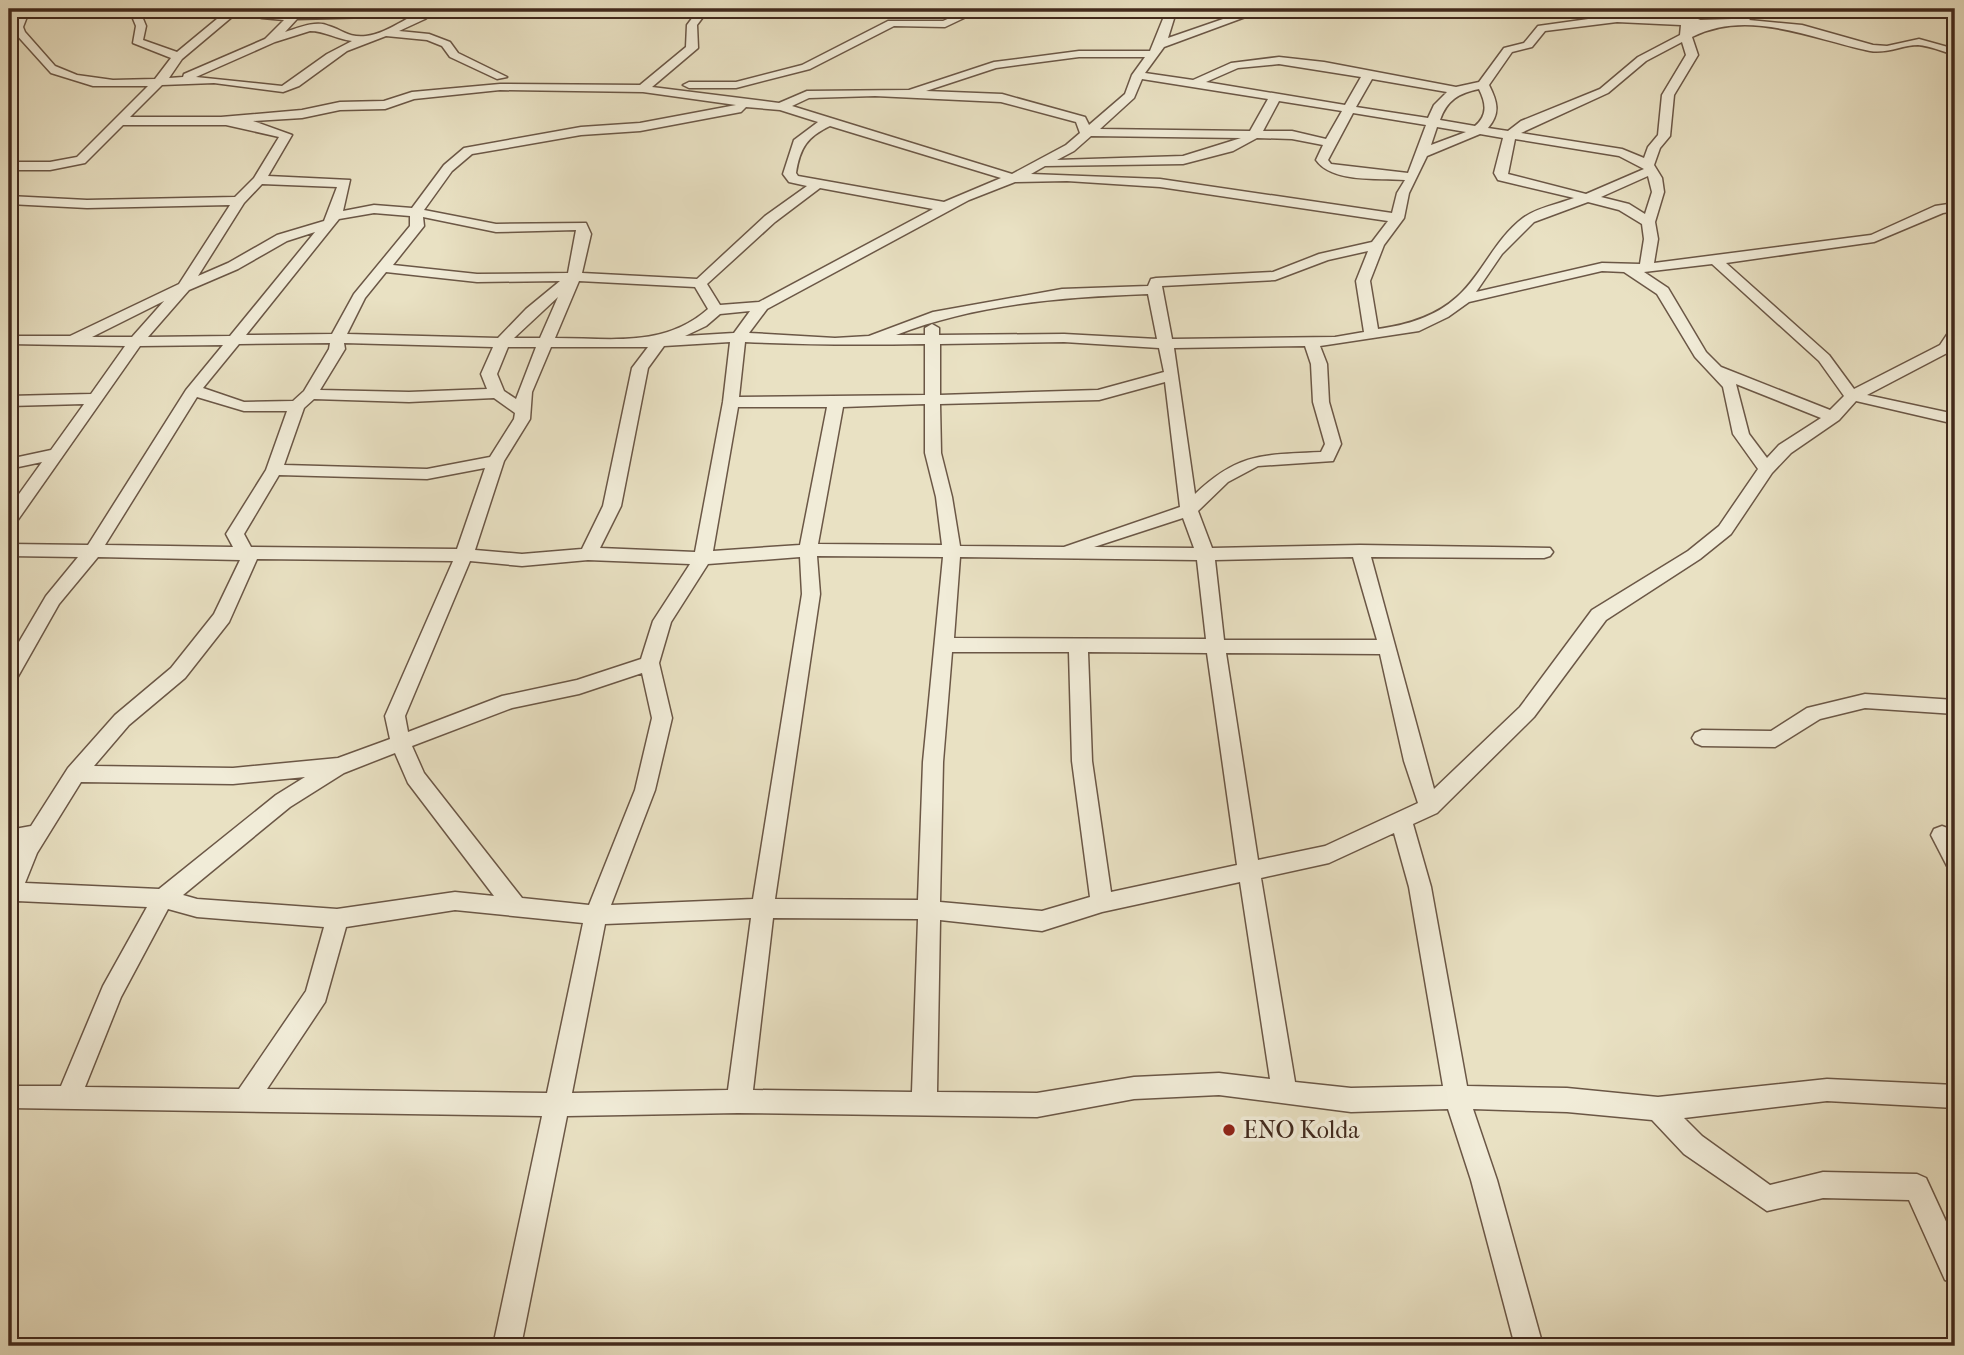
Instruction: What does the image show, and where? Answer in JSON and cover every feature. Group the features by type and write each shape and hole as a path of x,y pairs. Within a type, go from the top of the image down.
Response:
{"street":[{"path":"25,9 18,27 19,32 52,70 97,82 152,85 180,79 269,41 309,28 326,28 358,16"},
{"path":"134,9 141,26 137,41 150,48 169,50 177,57"},
{"path":"9,166 50,166 81,160 121,121 152,85 169,72 177,57 235,9"},
{"path":"242,9 255,15 290,19 320,15 376,16 404,9"},
{"path":"269,41 281,33 290,19 306,9"},
{"path":"180,79 231,81 281,89 291,86 334,54 416,22 433,9"},
{"path":"643,89 692,48 692,25 704,9"},
{"path":"121,121 225,120 302,114 340,106 384,105 412,96 500,86 643,89 736,85 806,67 891,23 945,24 978,9"},
{"path":"588,554 611,506 640,368 659,342 701,323 716,310 762,306 964,197 1013,178 1070,148 1130,96 1138,75 1156,50 1172,9"},
{"path":"906,93 994,65 1079,54 1156,50 1212,24 1262,9"},
{"path":"1195,84 1215,69 1240,62 1269,59 1456,90 1483,85 1508,50 1528,44 1542,28 1626,18 1648,9"},
{"path":"1648,222 1623,207 1503,177 1500,173 1510,135 1552,111 1604,91 1708,9"},
{"path":"1729,22 1753,15 1758,9"},
{"path":"1626,18 1686,28 1729,22 1802,28 1872,48 1887,49 1919,42 1955,52"},
{"path":"326,28 336,36 372,40"},
{"path":"1646,268 1651,239 1648,222 1658,192 1650,167 1654,147 1664,136 1668,95 1692,55 1686,28"},
{"path":"389,34 429,37 446,44 454,55 501,77"},
{"path":"1138,75 1485,128 1510,135 1622,153 1650,167"},
{"path":"1368,75 1322,160 1327,167 1339,171 1413,177"},
{"path":"1420,154 1485,128 1491,117 1490,96 1483,85"},
{"path":"643,89 781,107 1013,178 1067,177 1160,183 1397,219"},
{"path":"1372,336 1363,281 1377,246 1397,219 1403,193 1413,177 1438,108 1456,90"},
{"path":"781,107 807,95 906,93 1002,97 1081,120 1086,132"},
{"path":"1042,164 1183,160 1236,145 1254,134 1276,95"},
{"path":"760,104 640,127 559,134 468,151 448,168 416,212 417,226 359,297 337,338 337,349 310,394 297,406 274,470 235,534 249,560 222,617 178,673 122,720 75,774 27,850 10,893 163,898 197,908 337,919 455,901 597,915 763,908 931,911 1042,920 1102,903 1247,874 1329,854 1402,823 1430,807 1486,749 1527,712 1599,615 1694,555 1725,530 1766,469 1785,449 1833,417 1852,396 1946,348 1955,333"},
{"path":"9,520 94,398 136,342 184,286 286,135 270,128 225,120"},
{"path":"831,121 802,134 793,149 789,174 794,180 949,207"},
{"path":"1086,132 1293,135 1330,143"},
{"path":"9,340 136,342 337,338 502,343 659,342 738,337 835,342 1064,338 1165,344 1311,342 1372,336 1414,328 1443,314 1464,299 1497,251 1529,219 1609,190 1650,167"},
{"path":"9,675 17,650 52,600 92,552 194,390 330,221 345,183 258,180"},
{"path":"384,268 477,278 574,277 701,283 770,219 816,185"},
{"path":"9,200 87,204 239,201"},
{"path":"1464,299 1602,267 1646,268 1822,247 1874,238 1940,209 1955,207"},
{"path":"75,340 184,286 233,266 282,238 374,209 416,212 457,223 496,228 581,226 584,234 574,277 524,392 522,419 496,461 464,555 395,716 401,744 415,777 514,905"},
{"path":"1284,1092 1247,874 1205,554 1189,510 1172,374 1154,290 1156,282 1275,276 1324,257 1377,246"},
{"path":"1713,258 1824,358 1852,396 1955,419"},
{"path":"1628,268 1663,291 1700,354 1730,386 1741,433 1766,469"},
{"path":"521,410 497,393 489,374 502,343 531,312 574,277"},
{"path":"701,283 716,310"},
{"path":"871,340 933,316 1062,293 1094,289 1154,290"},
{"path":"507,1346 597,915 645,790 662,718 649,663 662,621 703,558 731,402 738,337 762,306"},
{"path":"924,1105 933,762 952,553 944,497 933,453 930,339 933,316"},
{"path":"1052,553 1189,510 1222,478 1255,461 1327,457 1333,444 1321,402 1320,363 1311,342"},
{"path":"1717,370 1833,417"},
{"path":"731,402 931,401 1099,395 1156,382 1172,374"},
{"path":"194,390 223,404 244,408 297,406"},
{"path":"310,394 409,397 497,393"},
{"path":"9,401 94,398"},
{"path":"738,1101 746,1064 763,908 811,594 808,550 836,402"},
{"path":"9,464 55,454"},
{"path":"274,470 427,474 496,461"},
{"path":"9,550 464,555 522,560 588,554 703,558 808,550 1205,554 1544,552"},
{"path":"1360,551 1388,647 1414,761 1430,807"},
{"path":"945,645 1388,647"},
{"path":"1078,646 1082,761 1102,903"},
{"path":"68,1099 111,993 163,898 284,801 340,766 509,701 579,687 649,663"},
{"path":"1702,738 1775,739 1814,713 1865,701 1955,707"},
{"path":"75,774 233,776 340,766"},
{"path":"1402,823 1420,887 1457,1097 1484,1180 1529,1346"},
{"path":"9,839 36,834"},
{"path":"1942,835 1955,860"},
{"path":"244,1101 317,995 337,919"},
{"path":"9,1097 556,1105 738,1101 1037,1105 1134,1088 1219,1084 1351,1100 1457,1097 1567,1100 1658,1109 1827,1090 1955,1096"},
{"path":"1658,1109 1693,1144 1767,1198 1823,1185 1917,1187 1955,1270"}],"place":[{"name":"ENO Kolda","path":"1229,1130"}]}
